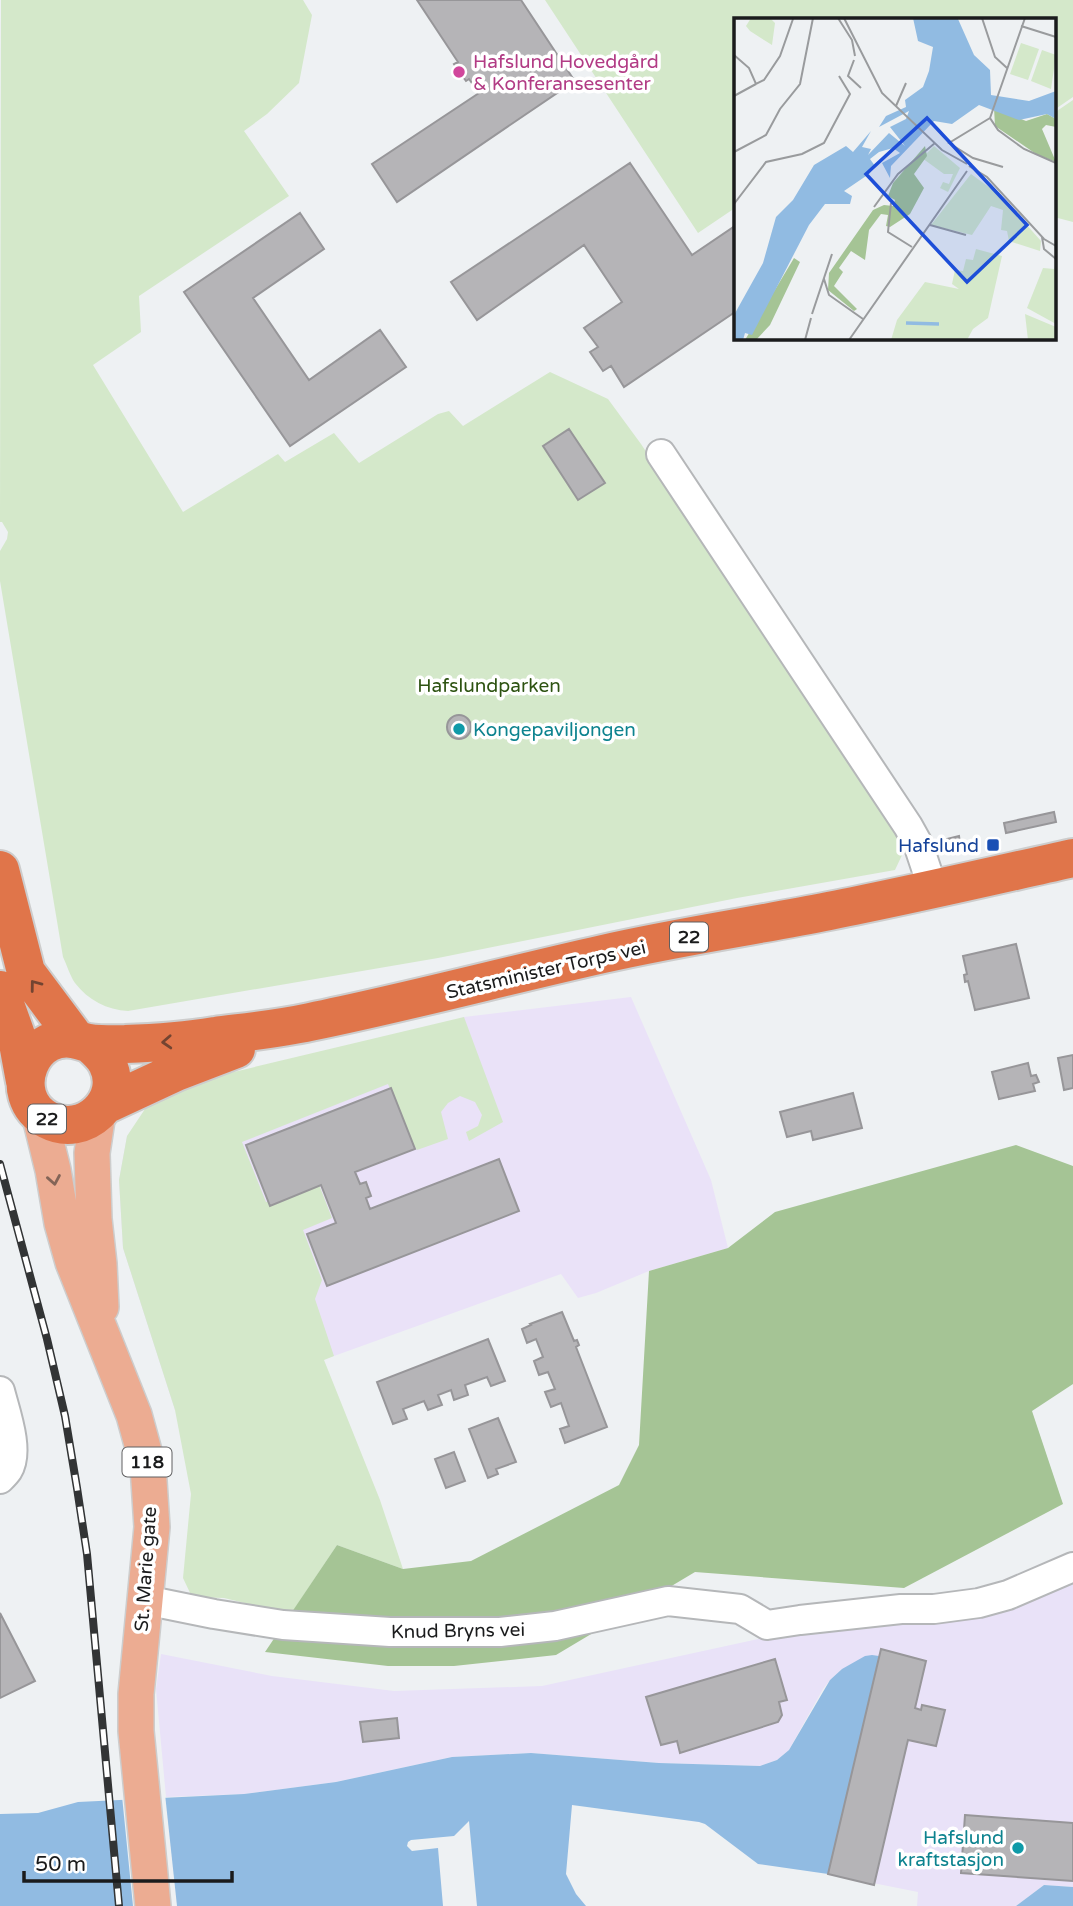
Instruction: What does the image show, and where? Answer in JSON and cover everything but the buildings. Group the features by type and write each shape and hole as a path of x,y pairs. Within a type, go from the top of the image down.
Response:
{"highway":[{"name":"Statsminister Torps vei","path":"83,1042 171,1043 307,1023 606,953 826,912 1073,858"},
{"path":"0,870 26,972 83,1042 101,1054 109,1065 111,1092 102,1109"},
{"name":"22","path":"0,990 17,1038 32,1097 49,1120 62,1125 76,1125 89,1120 102,1109"},
{"name":"Statsminister Torps vei","path":"102,1109 176,1072 307,1023"},
{"name":"22","path":"32,1097 27,1069 40,1049 50,1042 62,1039 83,1042"}],"main road":[{"name":"St. Marie gate","path":"32,1097 53,1170 62,1223 74,1262 134,1415 148,1466 152,1527 136,1694 136,1731 153,1906"},
{"name":"St. Marie gate","path":"102,1109 92,1153 102,1331"}],"street":[{"path":"661,454 908,827 918,844 933,889"},
{"path":"0,1391 13,1453 9,1469 0,1479"},
{"name":"Knud Bryns vei","path":"145,1601 283,1626 390,1632 500,1632 555,1626 668,1601 740,1609 766,1625 979,1603 1008,1595 1073,1567"}],"shaded area":[{"path":"631,997 711,1180 728,1248 649,1271 578,1298 561,1274 175,1410 123,1248 119,1180 127,1136 464,1017"},
{"path":"1073,1581 1073,1887 1044,1885 1016,1906 917,1906 918,1892 828,1874 842,1669 823,1689 789,1750 777,1760 760,1766 659,1763 531,1753 452,1757 336,1782 244,1794 166,1797 156,1689 161,1654 272,1676 394,1691 542,1686 800,1630"}],"green space":[{"name":"Hafslundparken","path":"1,0 303,0 312,15 299,83 267,114 244,131 289,196 139,296 141,332 93,365 183,512 278,454 285,462 334,433 359,463 438,414 449,411 463,426 550,372 608,399 641,444 899,832 903,853 895,870 737,898 438,958 128,1011 105,1006 80,989 63,957 0,581 0,551 8,532 0,522"},
{"path":"545,0 1073,0 1073,97 1056,109 1056,18 734,18 734,209 698,233"},
{"path":"1073,100 1073,222 1056,218 1056,112"},
{"path":"464,1017 503,1122 469,1141 466,1132 478,1126 482,1115 475,1102 460,1096 448,1103 441,1112 448,1139 417,1150 388,1084 242,1142 266,1202 318,1182 332,1218 303,1230 322,1280 315,1299 334,1356 324,1360 380,1500 403,1569 337,1545 291,1614 224,1598 192,1597 183,1578 191,1494 175,1410 123,1248 119,1180 127,1136 147,1106 179,1085"},
{"path":"1016,1145 1073,1166 1073,1384 1032,1411 1063,1504 904,1588 695,1572 556,1655 454,1666 388,1666 265,1652 337,1545 403,1569 471,1561 619,1485 639,1445 649,1271 728,1248 775,1212"}],"water":[{"path":"872,1655 879,1656 828,1874 758,1864 699,1822 572,1805 566,1874 576,1894 586,1906 477,1906 469,1821 454,1836 408,1842 407,1846 412,1851 438,1848 443,1906 0,1906 0,1814 38,1813 78,1802 244,1794 336,1782 452,1757 531,1753 659,1763 760,1766 777,1760 789,1750 830,1680 842,1669"},
{"path":"1044,1885 1073,1887 1073,1906 1016,1906"}],"pier":[{"path":"165,1794 177,1906 133,1906 122,1796"}],"railway":[{"path":"0,1164 47,1339 65,1416 77,1488 87,1554 119,1906"}],"place":[{"name":"Hafslund Hovedgård & Konferansesenter","path":"459,72"},
{"name":"Kongepaviljongen","path":"459,729"},
{"name":"Hafslund","path":"993,845"},
{"name":"Hafslund kraftstasjon","path":"1018,1848"}]}
